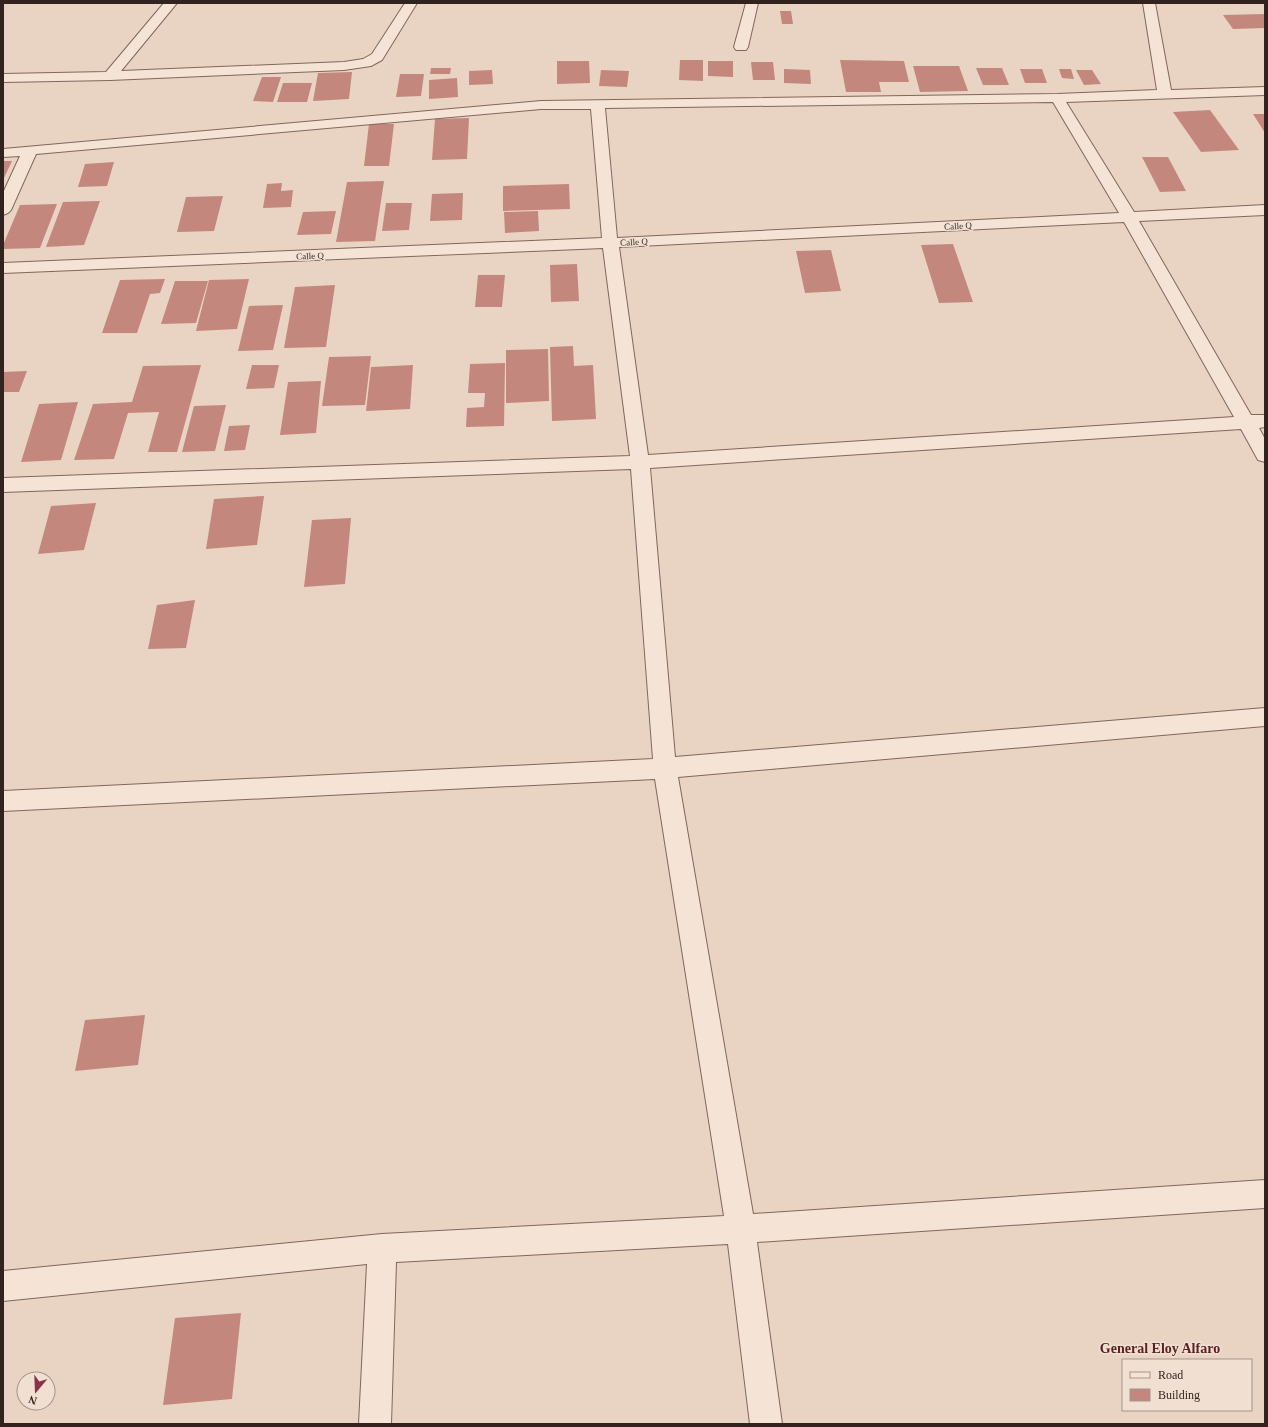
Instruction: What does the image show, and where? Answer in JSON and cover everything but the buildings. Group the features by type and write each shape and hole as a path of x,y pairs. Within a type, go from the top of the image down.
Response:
{"street":[{"path":"110,76 171,3"},
{"path":"3,78 110,76 344,66 366,63 377,57 411,3"},
{"path":"741,47 752,3"},
{"path":"1149,3 1165,95"},
{"path":"3,153 541,105 1057,98 1265,91"},
{"path":"1057,98 1129,217 1265,455"},
{"path":"598,105 610,243 640,462 665,768 741,1229 766,1424"},
{"path":"3,210 30,151"},
{"name":"Calle Q","path":"3,268 610,243 1265,210"},
{"path":"3,485 640,462 1265,421"},
{"path":"3,801 665,768 1265,717"},
{"path":"3,1286 382,1248 741,1229 1265,1194"},
{"path":"375,1424 382,1248"}],"district":[{"name":"General Eloy Alfaro","path":"1160,1348"}]}
